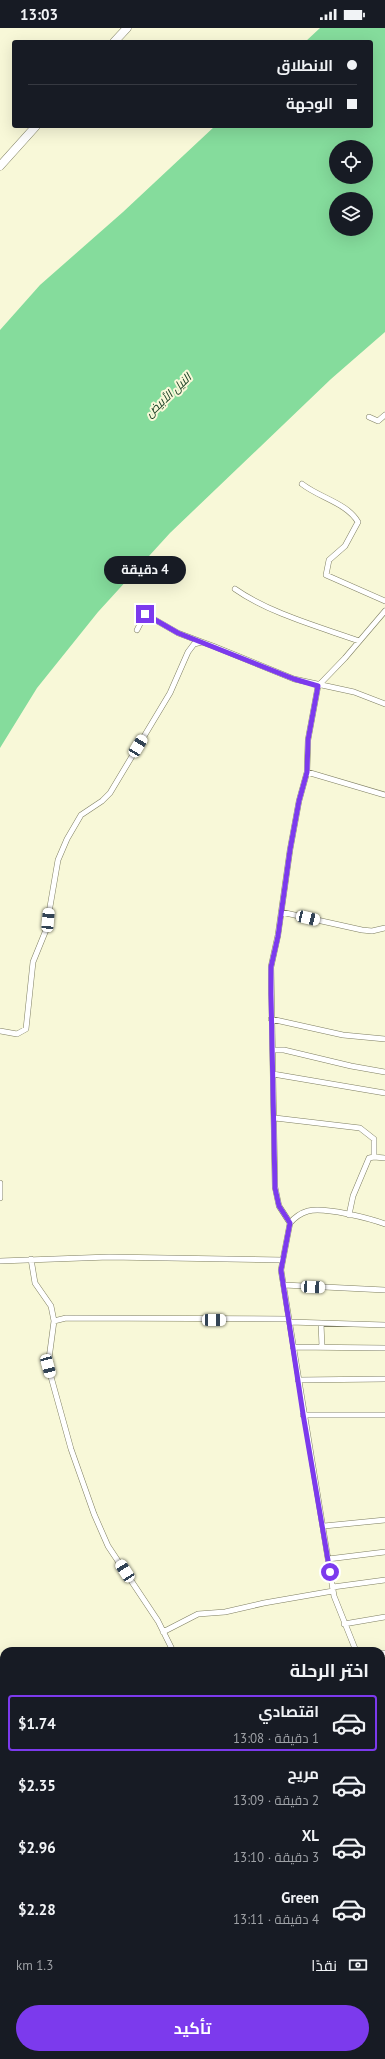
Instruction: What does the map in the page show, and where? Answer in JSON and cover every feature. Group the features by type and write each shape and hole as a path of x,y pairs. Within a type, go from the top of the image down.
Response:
{"main road":[{"path":"116,40 127,28"},
{"path":"0,166 34,128"}],"street":[{"path":"369,417 378,421 385,415"},
{"path":"302,484 311,491 352,512 358,522 345,546 329,560 326,575 385,601"},
{"path":"235,589 246,596 302,621 359,642"},
{"path":"290,1223 279,1206 275,1188 275,1118 271,1019 271,967 276,947 290,850 299,801 307,772 308,740 318,686 359,642 385,611"},
{"path":"136,630 145,614 178,633 294,679 318,686 354,692 385,704"},
{"path":"0,1032 20,1033 27,1025 33,962 46,930 56,868 67,838 81,815 102,801 110,793 170,693 188,652 194,644 202,642"},
{"path":"307,772 385,795"},
{"path":"281,912 362,930 372,931 385,928"},
{"path":"271,1019 343,1035 385,1039"},
{"path":"273,1050 284,1050 351,1066 385,1072"},
{"path":"274,1074 385,1093"},
{"path":"275,1118 360,1128 374,1138 374,1157"},
{"path":"349,1215 353,1196 369,1158 385,1158"},
{"path":"0,1183 0,1198"},
{"path":"354,1647 344,1624 333,1589 324,1526 303,1414 281,1270 290,1223 300,1214 317,1210 349,1215 385,1224"},
{"path":"0,1261 109,1257 283,1260"},
{"path":"31,1259 36,1283 51,1306 54,1321 48,1366 71,1449 94,1514 108,1546 163,1632 171,1647"},
{"path":"284,1285 385,1290"},
{"path":"54,1321 66,1318 289,1321 385,1325"},
{"path":"321,1323 322,1347"},
{"path":"293,1347 385,1348"},
{"path":"298,1380 385,1379"},
{"path":"303,1414 385,1415"},
{"path":"324,1526 385,1520"},
{"path":"328,1559 385,1552"},
{"path":"163,1632 198,1614 225,1612 333,1589 385,1580"},
{"path":"344,1624 385,1617"}],"water":[{"name":"النيل الأبيض","path":"320,28 385,28 385,332 331,379 170,533 98,612 37,688 0,748 0,330 40,285 123,212 213,128 373,128 373,40 307,40"}],"route":[{"path":"145,614 178,633 294,679 318,686 308,740 307,772 299,801 285,876 284,898 275,953 271,967 271,1014 275,1116 275,1188 279,1206 285,1218 290,1223 281,1270 303,1414 324,1526 330,1572"}]}
